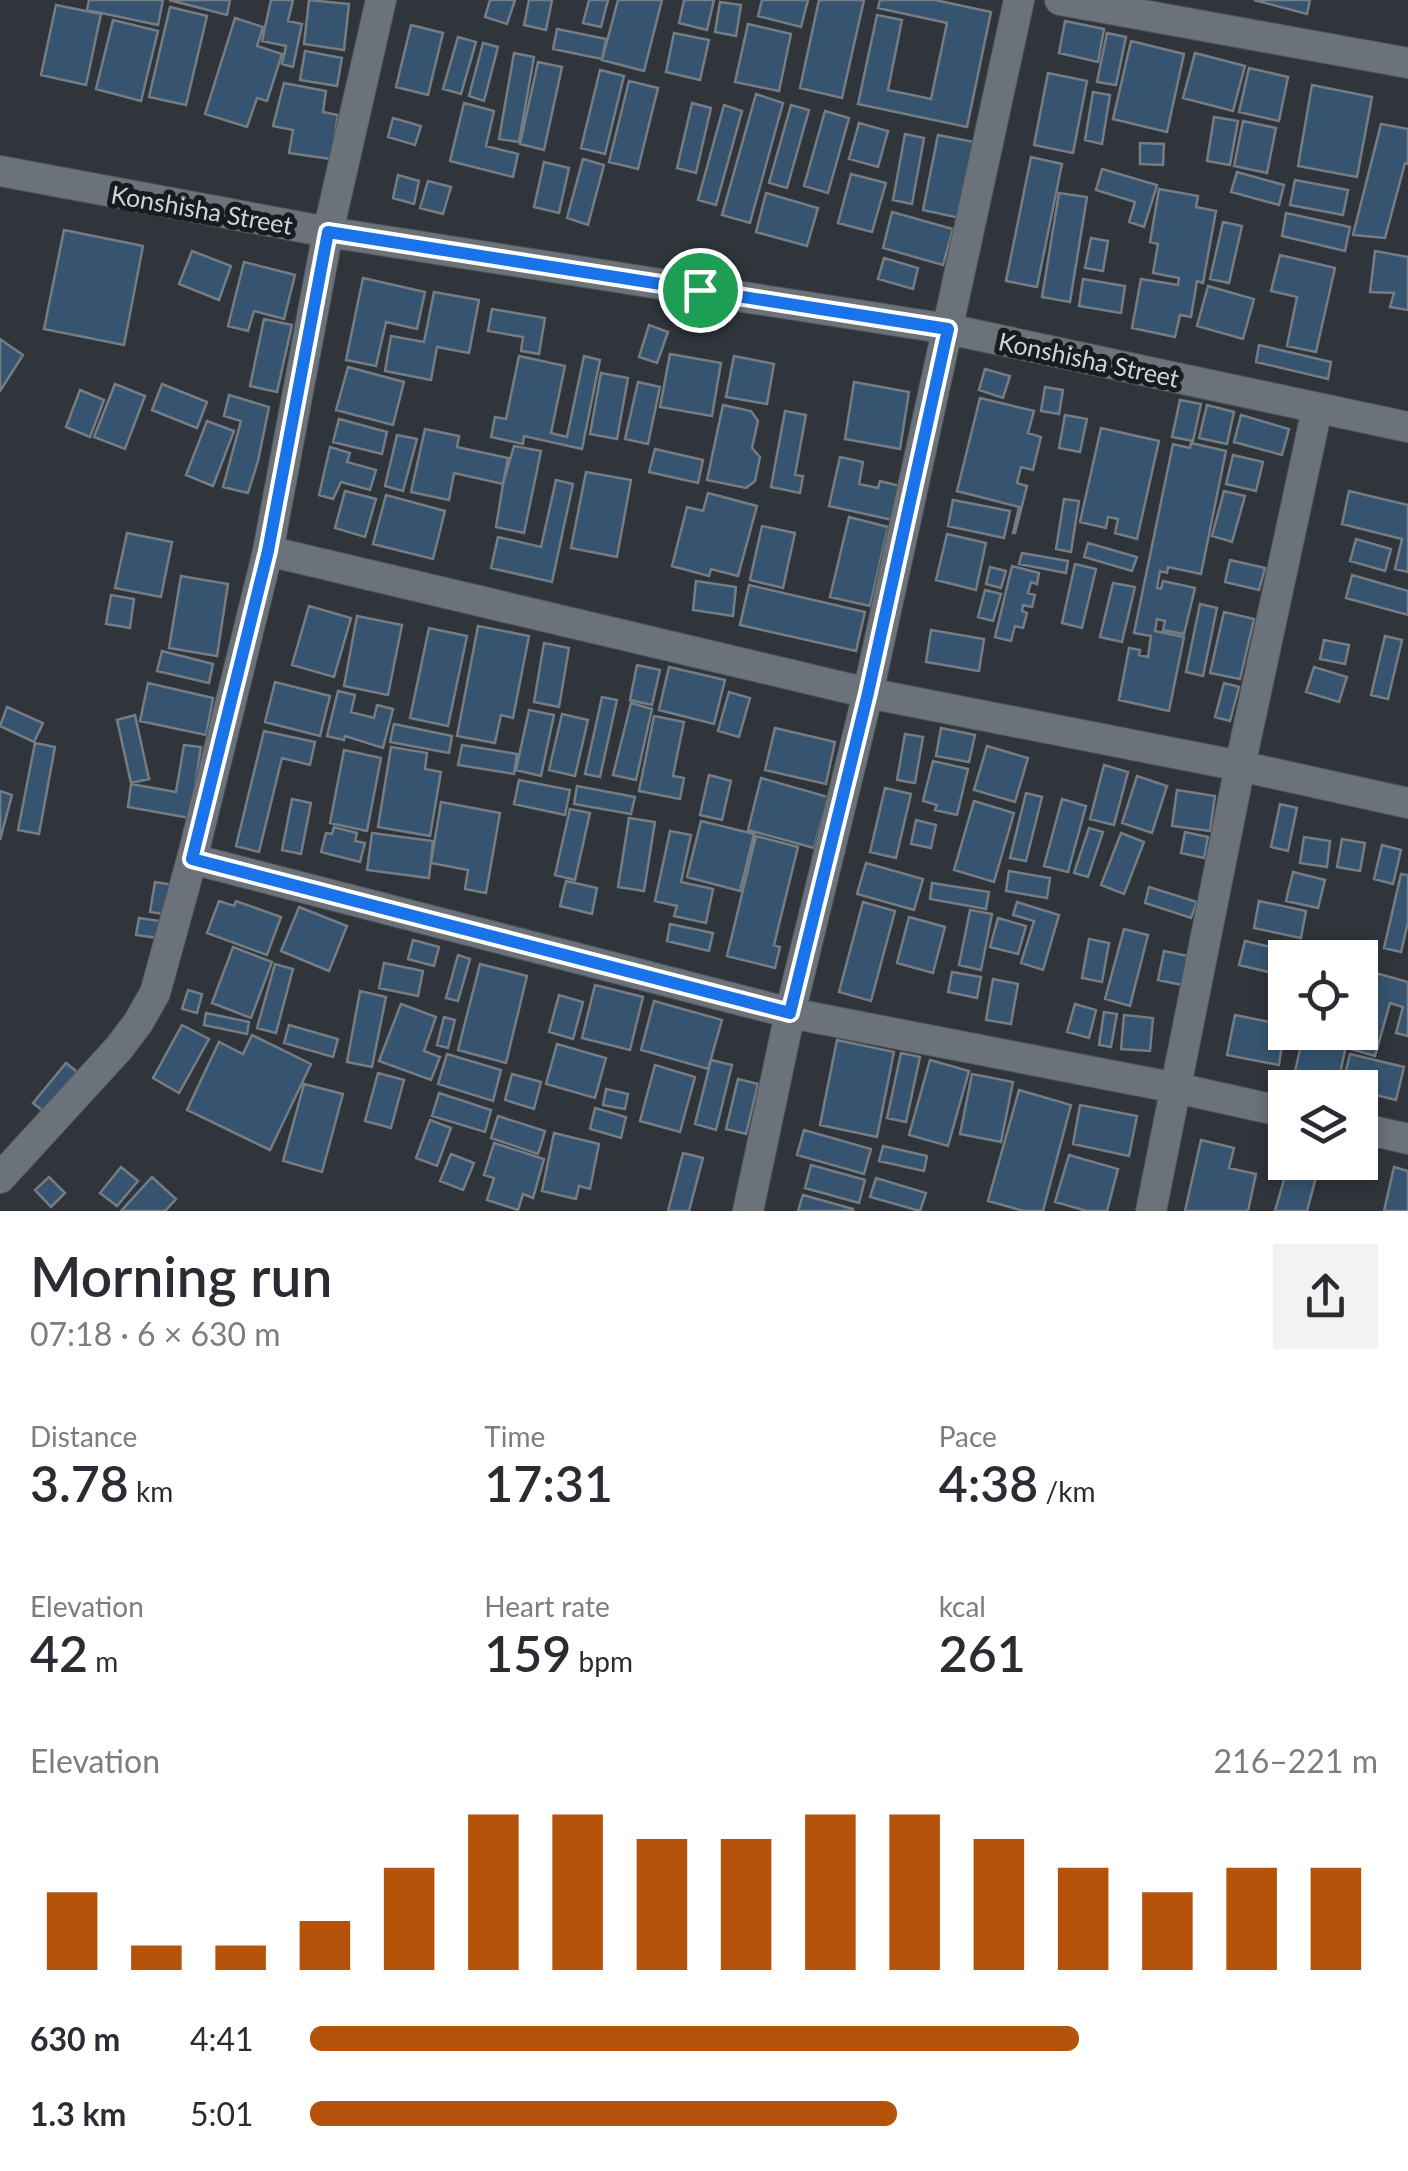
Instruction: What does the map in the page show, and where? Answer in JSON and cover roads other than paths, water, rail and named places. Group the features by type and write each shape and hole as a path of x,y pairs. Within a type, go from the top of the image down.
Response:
{"street":[{"path":"0,1178 119,1048 155,993 268,551 328,232 381,0"},
{"path":"748,1211 790,1013 868,693 1019,0"},
{"path":"1060,0 1408,63"},
{"name":"Konshisha Street","path":"0,171 328,232 948,329 1408,427"},
{"path":"1151,1211 1317,408"},
{"path":"268,551 868,693 1408,803"},
{"path":"192,859 790,1013 1268,1108"},
{"path":"1378,1132 1408,1139"}]}
